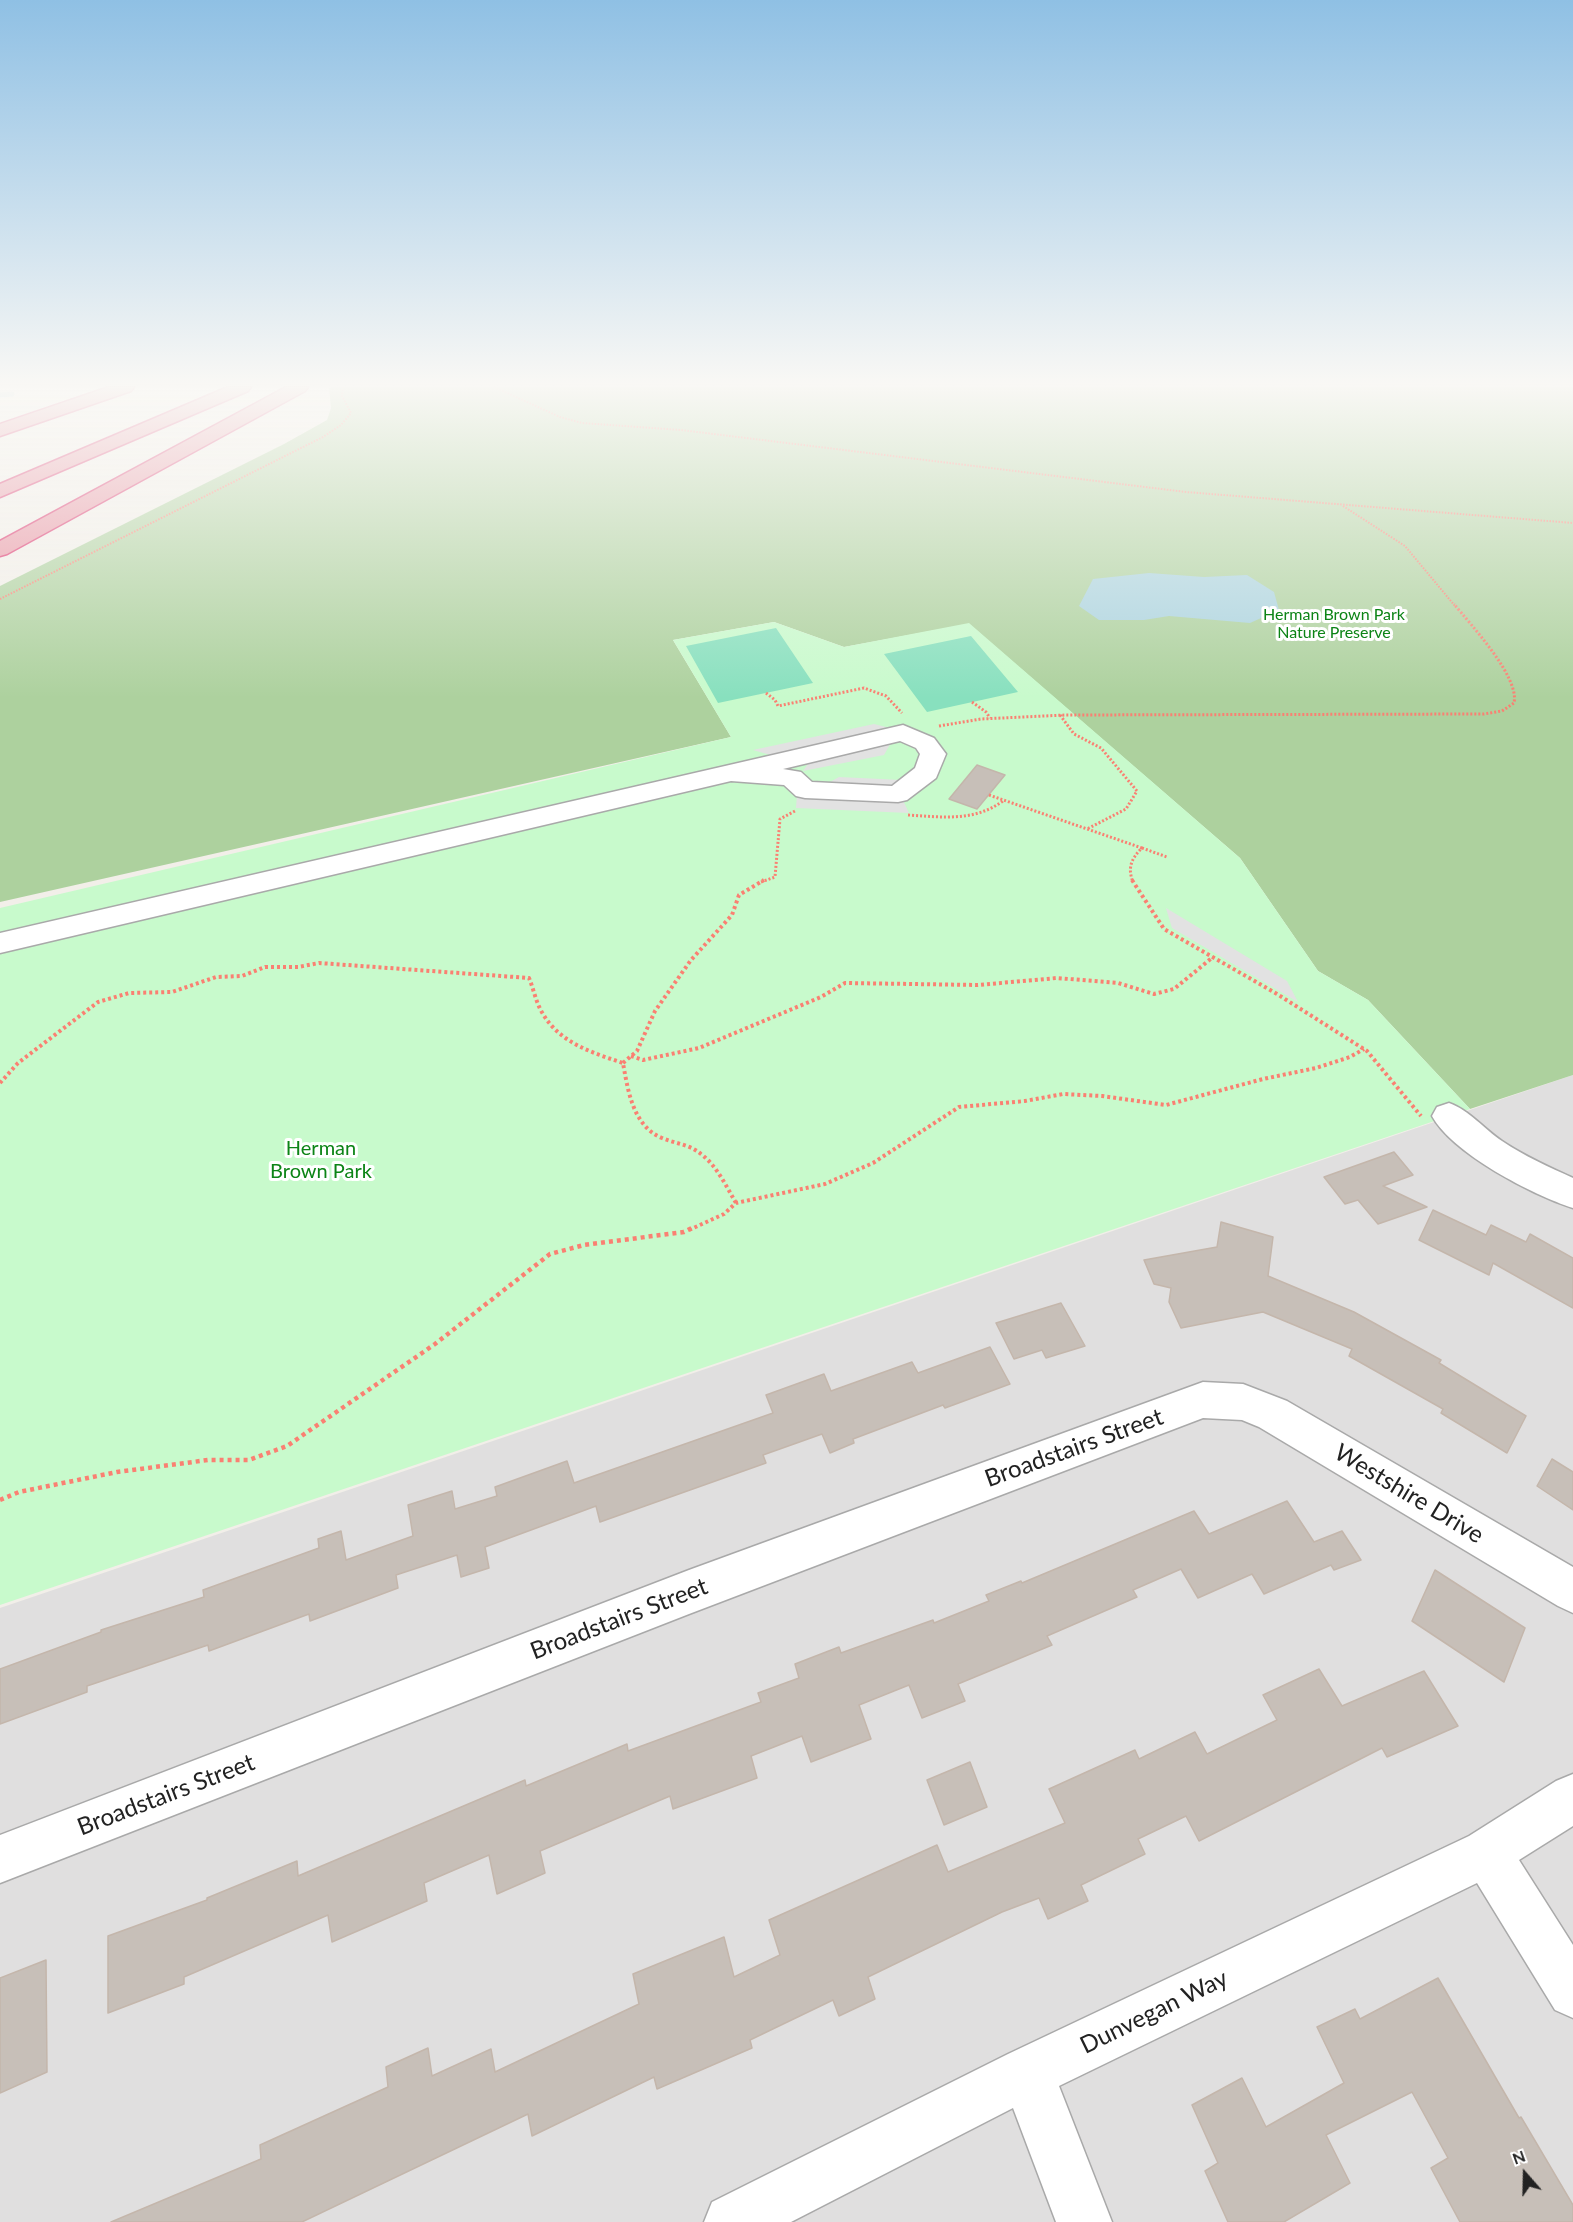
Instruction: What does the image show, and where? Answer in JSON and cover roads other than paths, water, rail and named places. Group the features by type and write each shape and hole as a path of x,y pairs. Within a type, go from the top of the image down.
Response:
{"highway":[{"path":"0,550 109,491"}],"street":[{"path":"0,943 728,773 905,727 925,743 933,754 927,772 898,794 806,790 792,778 728,773"},
{"path":"1449,1116 1470,1137 1501,1160 1573,1194"},
{"name":"Broadstairs Street","path":"0,1859 678,1596 1203,1400 1243,1402"},
{"name":"Westshire Drive","path":"1243,1402 1273,1414 1573,1591"},
{"name":"Dunvegan Way","path":"732,2222 1027,2073 1486,1853 1573,1798"},
{"path":"1486,1853 1573,1992"},
{"path":"1027,2073 1084,2222"}],"water":[{"path":"1149,573 1204,577 1247,575 1274,592 1279,610 1250,623 1169,616 1144,620 1099,620 1079,606 1093,579"}],"park label":[{"name":"Herman Brown Park Nature Preserve","path":"1334,624"},
{"name":"Herman Brown Park","path":"321,1160"}]}
